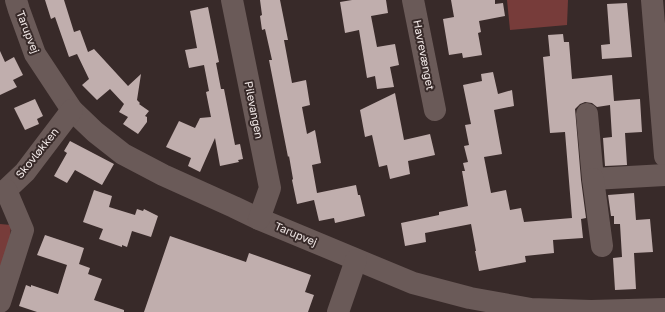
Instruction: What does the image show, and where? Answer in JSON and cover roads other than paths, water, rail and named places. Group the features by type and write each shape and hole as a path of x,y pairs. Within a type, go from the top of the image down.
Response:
{"street":[{"name":"Tarupvej","path":"16,0 35,54 72,110 95,132 123,154 163,175 259,219 413,283 470,298 531,309 591,312 665,309"},
{"name":"Pilevangen","path":"232,0 270,188 259,219"},
{"name":"Havrevænget","path":"413,0 435,110"},
{"path":"652,0 662,105 665,156"},
{"name":"Skovløkken","path":"3,191 25,172 72,110"},
{"path":"587,114 593,179 602,246"},
{"path":"593,179 665,175"},
{"path":"0,302 23,230 3,191"},
{"path":"338,312 356,260"}]}
